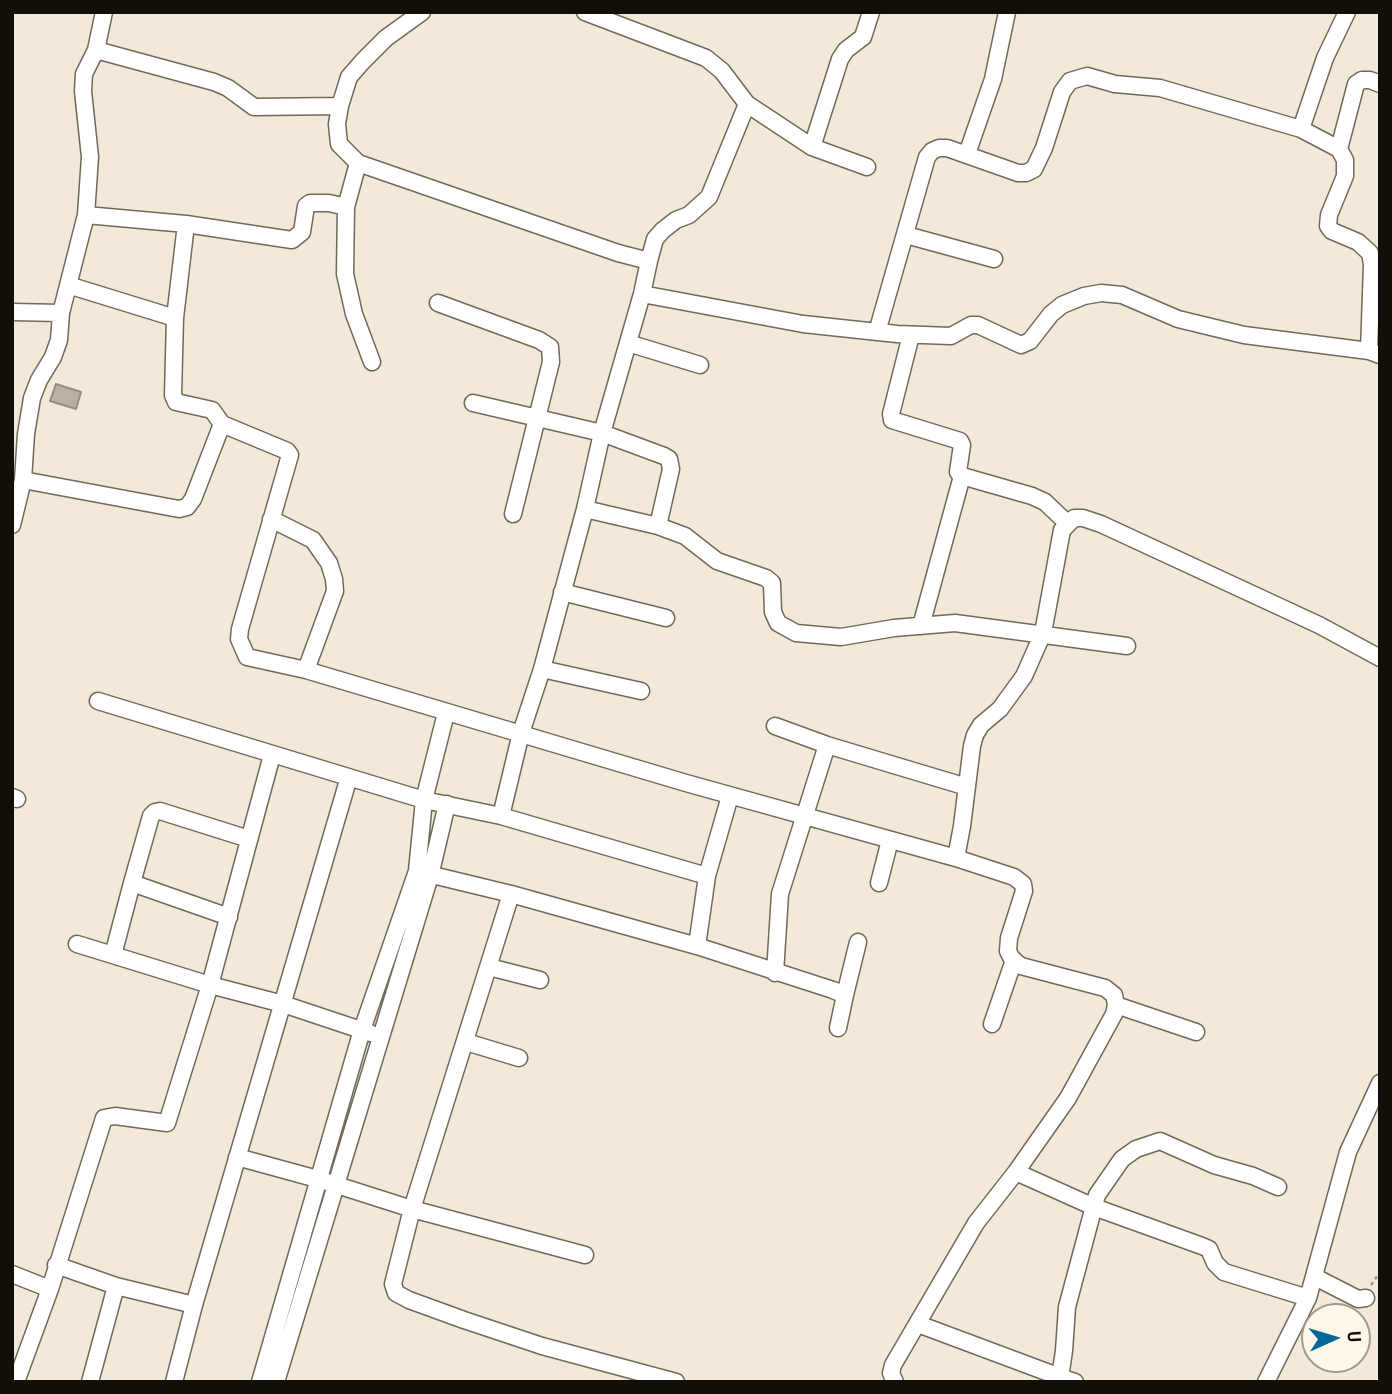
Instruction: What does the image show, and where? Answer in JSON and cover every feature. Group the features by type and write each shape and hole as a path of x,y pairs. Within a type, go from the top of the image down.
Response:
{"street":[{"path":"12,525 23,480 32,398 38,380 53,357 59,340 61,313 86,215 90,157 84,74 96,50 104,12"},
{"path":"422,12 386,38 349,77 337,124 339,144 358,163 649,261"},
{"path":"585,12 714,62 747,104 812,147 867,167"},
{"path":"812,147 840,59 846,50 863,37 871,12"},
{"path":"967,154 993,79 1007,12"},
{"path":"1301,129 1325,58 1348,12"},
{"path":"96,50 214,82 228,88 254,107 340,106"},
{"path":"642,294 803,324 877,332 951,336 971,325 978,325 1014,344 1025,345 1062,305 1084,296 1101,293 1122,295 1178,319 1244,335 1374,353 1372,264 1370,253 1358,242 1332,231 1328,226 1329,215 1345,176 1345,160 1339,149 1301,129 1160,88 1115,83 1087,76 1070,81 1062,92 1044,149 1034,169 1018,173 967,154 939,148 927,157 877,332"},
{"path":"1339,149 1356,83 1362,80 1380,83"},
{"path":"501,816 655,239 663,229 689,215 709,197 747,104"},
{"path":"358,163 346,207 345,274 354,314 372,362"},
{"path":"86,215 186,224 292,240 302,232 306,206 310,203 346,207"},
{"path":"186,224 174,318 173,395 176,402 212,410 222,424 288,451 290,455 240,629 239,639 247,657 306,670 1014,877 1023,884 1024,891 1009,938 1008,951 1014,960 1021,966 1105,988 1114,995 1116,1005 1068,1098 976,1223 893,1365 891,1373 895,1382"},
{"path":"906,235 994,259"},
{"path":"68,285 174,318"},
{"path":"438,303 539,340 550,347 551,362 513,514"},
{"path":"12,312 61,313"},
{"path":"911,335 891,414 892,421 960,441 962,445 958,472 962,476 1032,496 1045,502 1067,523"},
{"path":"628,343 700,365"},
{"path":"472,403 602,433 669,459 671,469 658,526"},
{"path":"23,480 179,509 187,507 193,499 222,424"},
{"path":"920,626 962,476"},
{"path":"585,509 658,526 685,536 717,561 766,578 772,583 773,612 778,623 796,633 841,637 894,628 955,623 1127,646"},
{"path":"956,858 975,735 981,725 1000,709 1024,676 1043,633 1062,530 1074,518 1101,524 1319,625 1380,658"},
{"path":"271,519 313,540 329,563 334,579 335,591 306,670"},
{"path":"562,592 666,618"},
{"path":"541,668 641,691"},
{"path":"99,701 424,800 501,816 707,876"},
{"path":"268,1380 328,1182 382,1037 424,873 424,800 446,713"},
{"path":"775,726 827,745 967,787"},
{"path":"775,973 780,894 827,745"},
{"path":"16,1382 50,1289 104,1118 115,1115 139,1121 167,1123 229,917 272,755"},
{"path":"174,1382 194,1305 349,777"},
{"path":"697,946 707,876 730,796"},
{"path":"328,1182 362,1030 424,873 447,804"},
{"path":"113,955 151,816 155,812 160,811 250,839"},
{"path":"878,883 890,840"},
{"path":"424,873 512,894 697,946 845,995"},
{"path":"132,883 229,917"},
{"path":"512,894 412,1209 393,1284 396,1293 420,1304 542,1346 676,1382"},
{"path":"838,1028 858,942"},
{"path":"78,944 209,985 284,1004 382,1037"},
{"path":"992,1024 1014,960"},
{"path":"489,967 540,981"},
{"path":"1116,1005 1196,1032"},
{"path":"467,1042 519,1058"},
{"path":"1266,1382 1308,1298 1348,1152 1380,1083"},
{"path":"918,1324 1067,1379 1064,1352 1067,1307 1097,1195 1122,1159 1136,1149 1160,1141 1214,1165 1253,1176 1278,1187"},
{"path":"237,1157 412,1209 585,1255"},
{"path":"1016,1172 1094,1207 1202,1245 1209,1249 1215,1263 1224,1272 1308,1298"},
{"path":"56,1265 116,1286 194,1305"},
{"path":"12,1274 50,1289"},
{"path":"1315,1277 1358,1299 1366,1298"},
{"path":"90,1382 116,1286"}],"building":[{"path":"56,384 81,392 76,409 50,401"}]}
